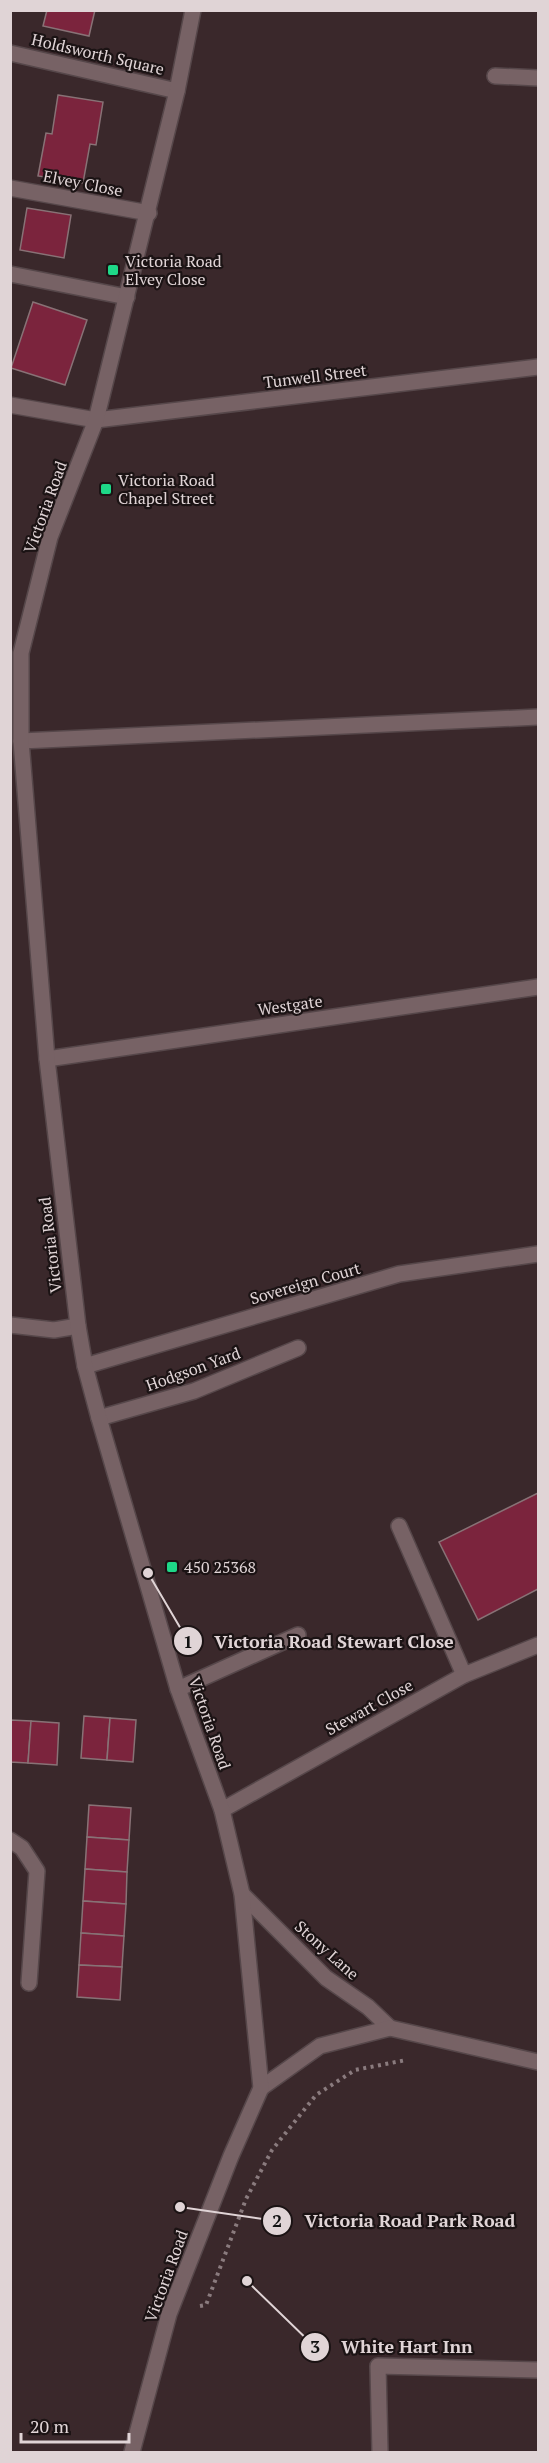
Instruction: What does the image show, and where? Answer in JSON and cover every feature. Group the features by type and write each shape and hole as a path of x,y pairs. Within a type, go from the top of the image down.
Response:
{"street":[{"name":"Victoria Road","path":"132,2452 169,2314 231,2156 261,2088 242,1894 222,1810 178,1689 99,1418 85,1366 78,1326 47,1059 16,652 50,537 96,420 177,91 193,10"},
{"name":"Holdsworth Square","path":"10,52 177,91"},
{"path":"495,76 538,78"},
{"name":"Elvey Close","path":"10,188 148,213"},
{"path":"10,274 127,297"},
{"name":"Tunwell Street","path":"10,405 96,420 538,367"},
{"path":"21,741 538,717"},
{"name":"Westgate","path":"47,1059 538,987"},
{"name":"Sovereign Court","path":"85,1366 399,1274 538,1254"},
{"path":"10,1324 54,1330 78,1326"},
{"name":"Hodgson Yard","path":"99,1418 194,1391 298,1347"},
{"path":"399,1526 464,1675"},
{"path":"178,1689 298,1635"},
{"name":"Stewart Close","path":"222,1810 464,1675 538,1645"},
{"path":"10,1840 22,1848 37,1871 29,1983"},
{"name":"Stony Lane","path":"242,1894 326,1978 368,2007 390,2028"},
{"path":"261,2088 320,2046 390,2028 538,2062"},
{"path":"380,2452 378,2366 538,2370"}],"path":[{"path":"169,2314 206,2305 246,2199 272,2150 316,2095 355,2070 415,2059"}],"building":[{"path":"47,10 95,10 89,36 43,26"},
{"path":"58,95 103,102 96,145 90,144 83,183 38,176 46,133 52,134"},
{"path":"27,208 71,215 64,258 20,250"},
{"path":"33,302 87,320 65,385 11,368"},
{"path":"538,1493 538,1589 478,1620 439,1542"},
{"path":"84,1716 110,1718 107,1760 81,1758"},
{"path":"110,1718 136,1720 133,1762 107,1760"},
{"path":"10,1720 31,1721 28,1763 10,1762"},
{"path":"31,1721 59,1723 57,1765 28,1763"},
{"path":"89,1805 131,1808 129,1840 87,1837"},
{"path":"87,1837 129,1840 127,1872 85,1869"},
{"path":"85,1869 127,1872 126,1904 83,1901"},
{"path":"83,1901 126,1904 124,1936 81,1933"},
{"path":"81,1933 124,1936 122,1967 79,1965"},
{"path":"79,1965 122,1967 120,2000 77,1997"}],"place":[{"name":"Victoria Road Elvey Close","path":"113,270"},
{"name":"Victoria Road Chapel Street","path":"106,489"},
{"name":"450 25368","path":"172,1567"},
{"name":"Victoria Road Stewart Close","path":"148,1573"},
{"name":"Victoria Road Park Road","path":"180,2207"},
{"name":"White Hart Inn","path":"247,2281"}]}
